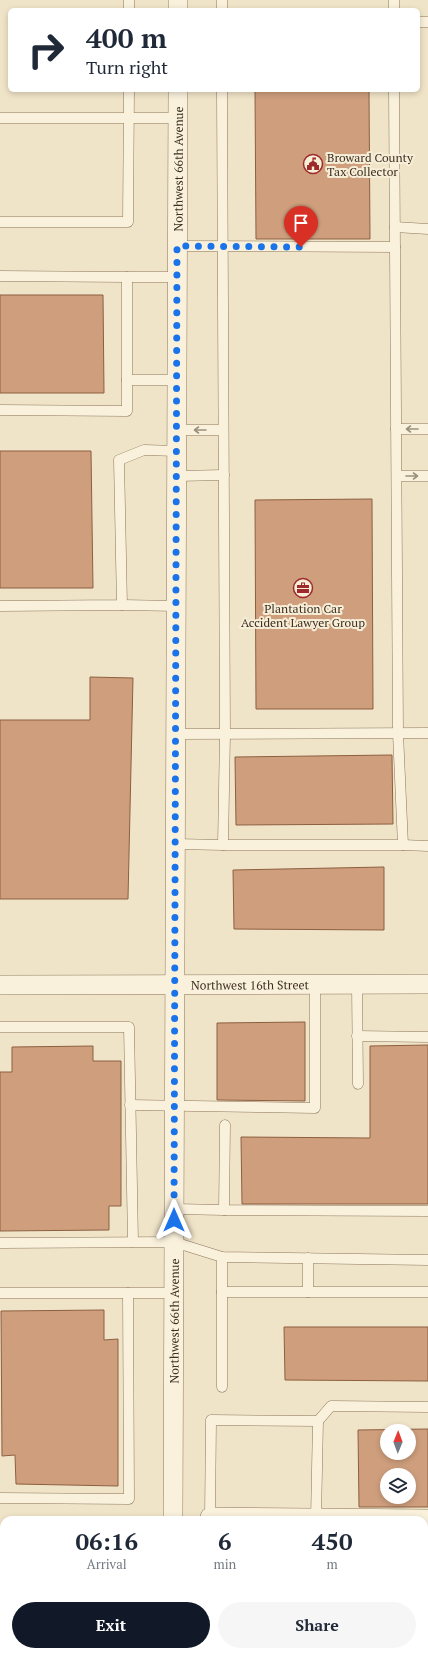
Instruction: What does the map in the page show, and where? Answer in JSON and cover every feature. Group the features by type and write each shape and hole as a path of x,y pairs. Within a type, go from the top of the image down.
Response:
{"street":[{"name":"Northwest 66th Avenue","path":"173,1516 178,92"},
{"name":"Northwest 16th Street","path":"0,985 176,986 428,984"}],"lane":[{"path":"0,222 128,222 129,92"},
{"path":"222,92 225,734 223,845"},
{"path":"394,92 398,733 403,845"},
{"path":"0,118 178,118"},
{"path":"395,227 428,229"},
{"path":"177,246 395,248"},
{"path":"0,276 177,277"},
{"path":"0,410 127,411 127,277"},
{"path":"127,380 177,380"},
{"path":"396,429 428,429"},
{"path":"177,430 223,430"},
{"path":"122,605 119,460 144,450 177,451"},
{"path":"177,476 224,475"},
{"path":"396,476 428,476"},
{"path":"0,606 176,606"},
{"path":"176,734 428,733"},
{"path":"176,844 428,846"},
{"path":"130,1105 315,1108 315,984"},
{"path":"357,984 358,1084"},
{"path":"0,1027 129,1027 133,1242"},
{"path":"358,1036 428,1037"},
{"path":"224,1210 225,1125"},
{"path":"175,1209 428,1211"},
{"path":"0,1243 174,1242 222,1257 428,1260"},
{"path":"222,1257 222,1387"},
{"path":"308,1258 308,1292"},
{"path":"0,1292 174,1293"},
{"path":"222,1292 428,1292"},
{"path":"0,1498 129,1499 128,1293"},
{"path":"316,1516 318,1421 331,1406 428,1407"},
{"path":"210,1516 211,1420 318,1421"}],"building":[{"name":"Broward County Tax Collector","path":"255,92 369,92 370,239 256,239"},
{"path":"0,295 103,295 104,393 0,393"},
{"path":"0,451 91,451 93,588 0,588"},
{"path":"372,499 373,709 256,709 255,500"},
{"path":"90,677 133,678 128,899 0,899 0,720 90,720"},
{"path":"392,755 393,824 236,825 235,757"},
{"path":"384,867 384,930 234,929 233,870"},
{"path":"305,1022 305,1101 217,1100 217,1023"},
{"path":"428,1045 428,1204 242,1204 241,1137 370,1138 370,1046"},
{"path":"93,1046 93,1061 121,1061 121,1206 109,1206 109,1230 0,1231 0,1072 12,1072 12,1047"},
{"path":"104,1310 104,1340 118,1339 118,1486 16,1484 15,1455 2,1456 1,1311"},
{"path":"284,1327 428,1327 428,1381 285,1380"},
{"path":"416,1429 428,1429 428,1507 359,1507 358,1430 380,1430 380,1460 416,1460"}],"place":[{"name":"Broward County Tax Collector","path":"313,164"},
{"name":"Plantation Car Accident Lawyer Group","path":"303,588"}],"route":[{"path":"174,1220 176,986 177,246 301,247"}]}
